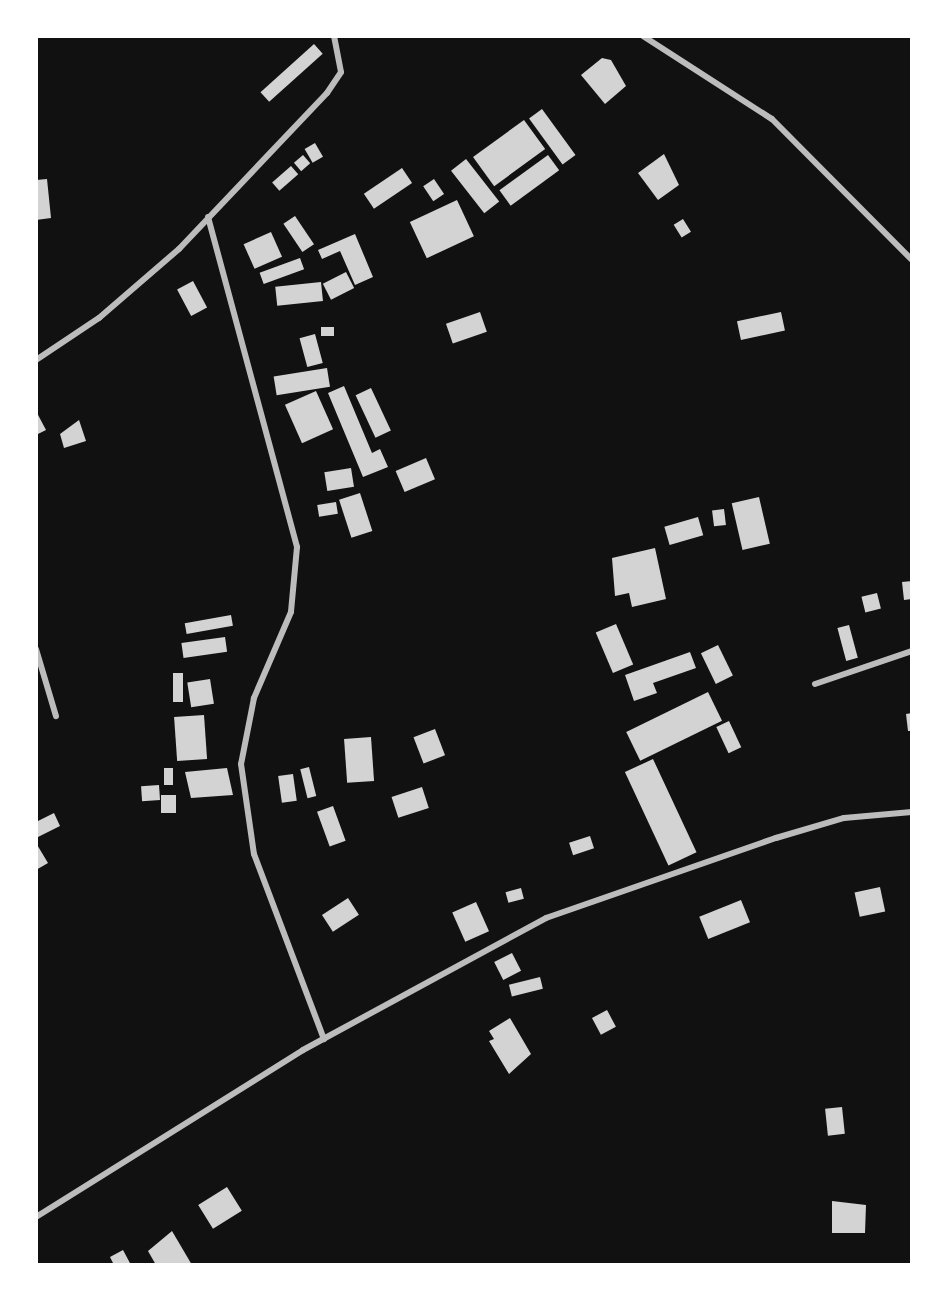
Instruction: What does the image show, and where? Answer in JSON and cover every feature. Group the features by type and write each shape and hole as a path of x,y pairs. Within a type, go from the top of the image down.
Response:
{"street":[{"path":"36,360 99,318 208,217 327,93 341,72 334,36"},
{"path":"643,36 772,120 912,260"},
{"path":"208,217 297,548 291,612 254,698 241,764 254,854 324,1040"},
{"path":"36,649 56,716"},
{"path":"815,684 912,651"},
{"path":"36,1217 324,1040 546,918 787,834 843,818 912,812"}],"building":[{"path":"314,44 323,54 269,102 260,92"},
{"path":"602,58 611,60 626,86 605,104 581,75"},
{"path":"542,109 576,155 563,165 529,118"},
{"path":"524,120 545,149 494,186 473,157"},
{"path":"315,143 323,157 313,163 305,149"},
{"path":"664,154 679,185 658,200 638,173"},
{"path":"303,155 310,163 301,171 294,163"},
{"path":"548,155 559,170 511,206 499,190"},
{"path":"466,159 499,202 484,213 451,171"},
{"path":"291,166 298,174 279,191 272,182"},
{"path":"402,168 412,183 374,209 364,194"},
{"path":"47,179 51,218 36,220 36,180"},
{"path":"434,179 444,194 433,201 423,186"},
{"path":"457,200 474,236 427,258 410,222"},
{"path":"295,216 314,244 302,252 283,224"},
{"path":"683,219 691,232 682,238 674,225"},
{"path":"271,232 282,257 255,269 244,244"},
{"path":"355,234 373,277 355,285 340,251 322,259 318,250"},
{"path":"300,258 304,269 264,284 260,273"},
{"path":"346,272 354,288 331,300 323,284"},
{"path":"193,281 207,307 191,316 177,289"},
{"path":"321,282 323,301 277,306 275,287"},
{"path":"480,312 487,332 453,344 446,324"},
{"path":"781,312 785,331 741,340 737,321"},
{"path":"321,327 334,327 334,336 321,336"},
{"path":"315,334 323,363 307,367 300,338"},
{"path":"327,368 330,387 277,395 274,376"},
{"path":"344,386 372,453 380,449 388,467 363,477 328,393"},
{"path":"371,388 391,431 375,438 356,395"},
{"path":"316,391 333,429 302,443 285,405"},
{"path":"36,411 46,430 36,435"},
{"path":"79,420 86,441 64,448 60,434"},
{"path":"426,458 435,479 405,492 396,471"},
{"path":"351,468 354,487 327,491 324,472"},
{"path":"360,493 372,531 351,538 339,500"},
{"path":"759,497 770,544 743,550 732,503"},
{"path":"336,502 338,514 319,517 317,505"},
{"path":"724,509 726,525 714,526 712,510"},
{"path":"698,517 703,535 670,545 664,527"},
{"path":"655,548 666,599 632,607 629,593 615,596 612,558"},
{"path":"912,581 912,599 904,600 902,582"},
{"path":"877,593 881,609 865,612 861,597"},
{"path":"231,615 233,626 187,634 185,623"},
{"path":"616,624 633,665 613,673 596,633"},
{"path":"849,625 858,658 846,661 837,628"},
{"path":"225,637 227,652 184,658 181,643"},
{"path":"718,645 733,676 716,684 701,653"},
{"path":"690,652 696,668 653,683 657,693 634,701 625,675"},
{"path":"173,673 183,673 183,702 173,702"},
{"path":"210,679 214,704 191,707 187,683"},
{"path":"708,692 722,721 640,761 626,732"},
{"path":"912,713 912,731 908,731 906,714"},
{"path":"204,715 207,759 177,761 174,717"},
{"path":"729,721 741,747 729,753 716,727"},
{"path":"435,729 445,755 424,763 414,737"},
{"path":"371,737 374,781 347,783 344,739"},
{"path":"653,759 697,852 668,865 625,772"},
{"path":"309,767 316,796 308,798 300,769"},
{"path":"164,768 173,768 173,785 164,785"},
{"path":"227,768 233,795 191,798 185,772"},
{"path":"293,774 297,801 282,803 278,776"},
{"path":"159,785 160,800 142,801 141,786"},
{"path":"422,787 429,808 398,818 392,797"},
{"path":"161,795 176,795 176,813 161,813"},
{"path":"333,806 346,841 330,847 317,812"},
{"path":"54,813 60,826 38,837 36,822"},
{"path":"590,836 594,848 573,855 569,843"},
{"path":"36,843 48,863 36,870"},
{"path":"880,887 885,911 860,917 855,892"},
{"path":"521,888 524,899 508,903 506,892"},
{"path":"348,898 359,915 333,932 322,915"},
{"path":"741,900 750,922 708,939 699,917"},
{"path":"476,902 489,931 465,942 452,913"},
{"path":"512,953 521,971 503,980 494,962"},
{"path":"540,977 543,989 512,996 509,985"},
{"path":"607,1010 616,1027 601,1035 592,1018"},
{"path":"510,1018 531,1054 509,1074 489,1041 494,1039 489,1031"},
{"path":"842,1107 845,1134 828,1136 825,1109"},
{"path":"227,1187 242,1211 213,1229 198,1205"},
{"path":"832,1201 866,1205 865,1233 832,1233"},
{"path":"172,1231 192,1265 156,1265 148,1251"},
{"path":"123,1250 131,1265 114,1265 110,1257"}]}
